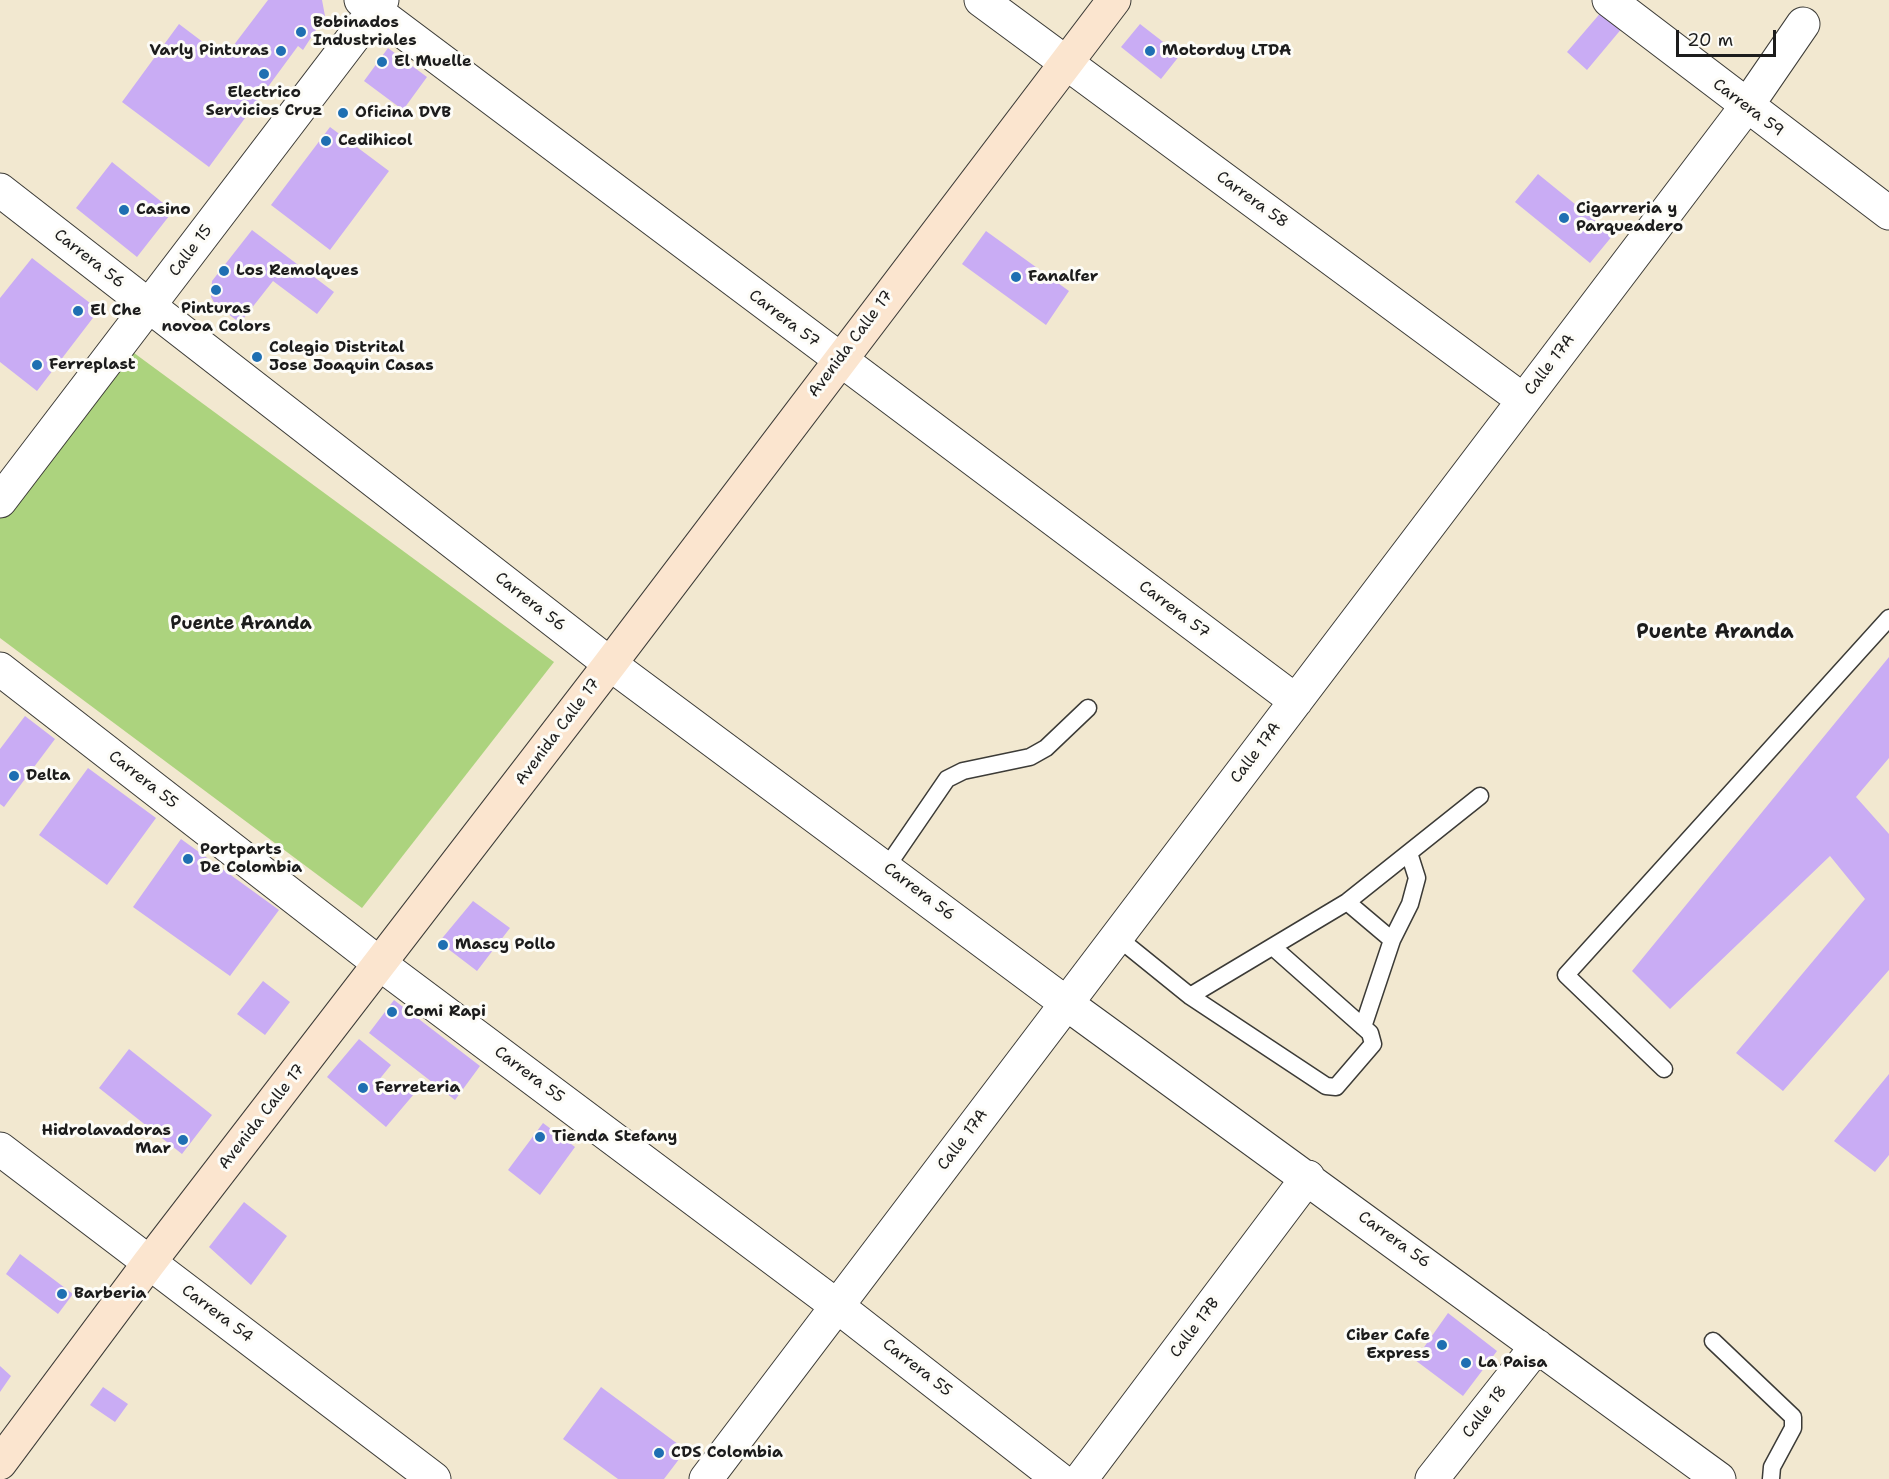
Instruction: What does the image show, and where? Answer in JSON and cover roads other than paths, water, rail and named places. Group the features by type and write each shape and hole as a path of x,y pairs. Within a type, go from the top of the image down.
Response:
{"street":[{"name":"Carrera 58","path":"981,0 1524,400"},
{"name":"Avenida Calle 17","path":"0,1463 149,1263 610,664 839,360 1067,65 1114,0"},
{"name":"Carrera 59","path":"1609,0 1746,107 1889,213"},
{"name":"Calle 15","path":"0,501 149,306 372,3"},
{"name":"Carrera 57","path":"372,3 839,360 1296,701"},
{"name":"Calle 17A","path":"706,1479 1746,107 1803,24"},
{"name":"Carrera 56","path":"0,190 610,664 1066,1004 1719,1479"},
{"name":"Carrera 55","path":"0,669 380,964 837,1306 1059,1479"},
{"name":"Carrera 54","path":"0,1149 434,1479"},
{"name":"Calle 17B","path":"1081,1479 1308,1178"},
{"name":"Calle 18","path":"1432,1479 1537,1346"}],"lane":[{"path":"1664,1069 1566,975 1889,618"},
{"path":"886,868 946,779 963,771 1030,757 1046,748 1088,708"},
{"path":"1190,996 1274,948 1347,902 1480,796"},
{"path":"1363,1027 1392,940 1410,904 1417,878 1409,853"},
{"path":"1347,902 1392,940"},
{"path":"1117,937 1190,996 1326,1086 1336,1087 1373,1044 1370,1033 1274,948"},
{"path":"1713,1341 1793,1417 1793,1428 1772,1467 1771,1479"}],"place":[{"name":"Bobinados Industriales","path":"301,32"},
{"name":"Varly Pinturas","path":"281,51"},
{"name":"Motorduy LTDA","path":"1150,51"},
{"name":"El Muelle","path":"382,62"},
{"name":"Electrico Servicios Cruz","path":"264,74"},
{"name":"Oficina DVB","path":"343,113"},
{"name":"Cedihicol","path":"326,141"},
{"name":"Casino","path":"124,210"},
{"name":"Cigarreria y Parqueadero","path":"1564,218"},
{"name":"Los Remolques","path":"224,271"},
{"name":"Fanalfer","path":"1016,277"},
{"name":"Pinturas novoa Colors","path":"216,290"},
{"name":"El Che","path":"78,311"},
{"name":"Colegio Distrital Jose Joaquin Casas","path":"257,357"},
{"name":"Ferreplast","path":"37,365"},
{"name":"Delta","path":"14,776"},
{"name":"Portparts De Colombia","path":"188,859"},
{"name":"Mascy Pollo","path":"443,945"},
{"name":"Comi Rapi","path":"392,1012"},
{"name":"Ferreteria","path":"363,1088"},
{"name":"Tienda Stefany","path":"540,1137"},
{"name":"Hidrolavadoras Mar","path":"183,1140"},
{"name":"Barberia","path":"62,1294"},
{"name":"Ciber Cafe Express","path":"1442,1345"},
{"name":"La Paisa","path":"1466,1363"},
{"name":"CDS Colombia","path":"659,1453"}],"district":[{"name":"Puente Aranda","path":"241,624"},
{"name":"Puente Aranda","path":"1715,633"}]}
